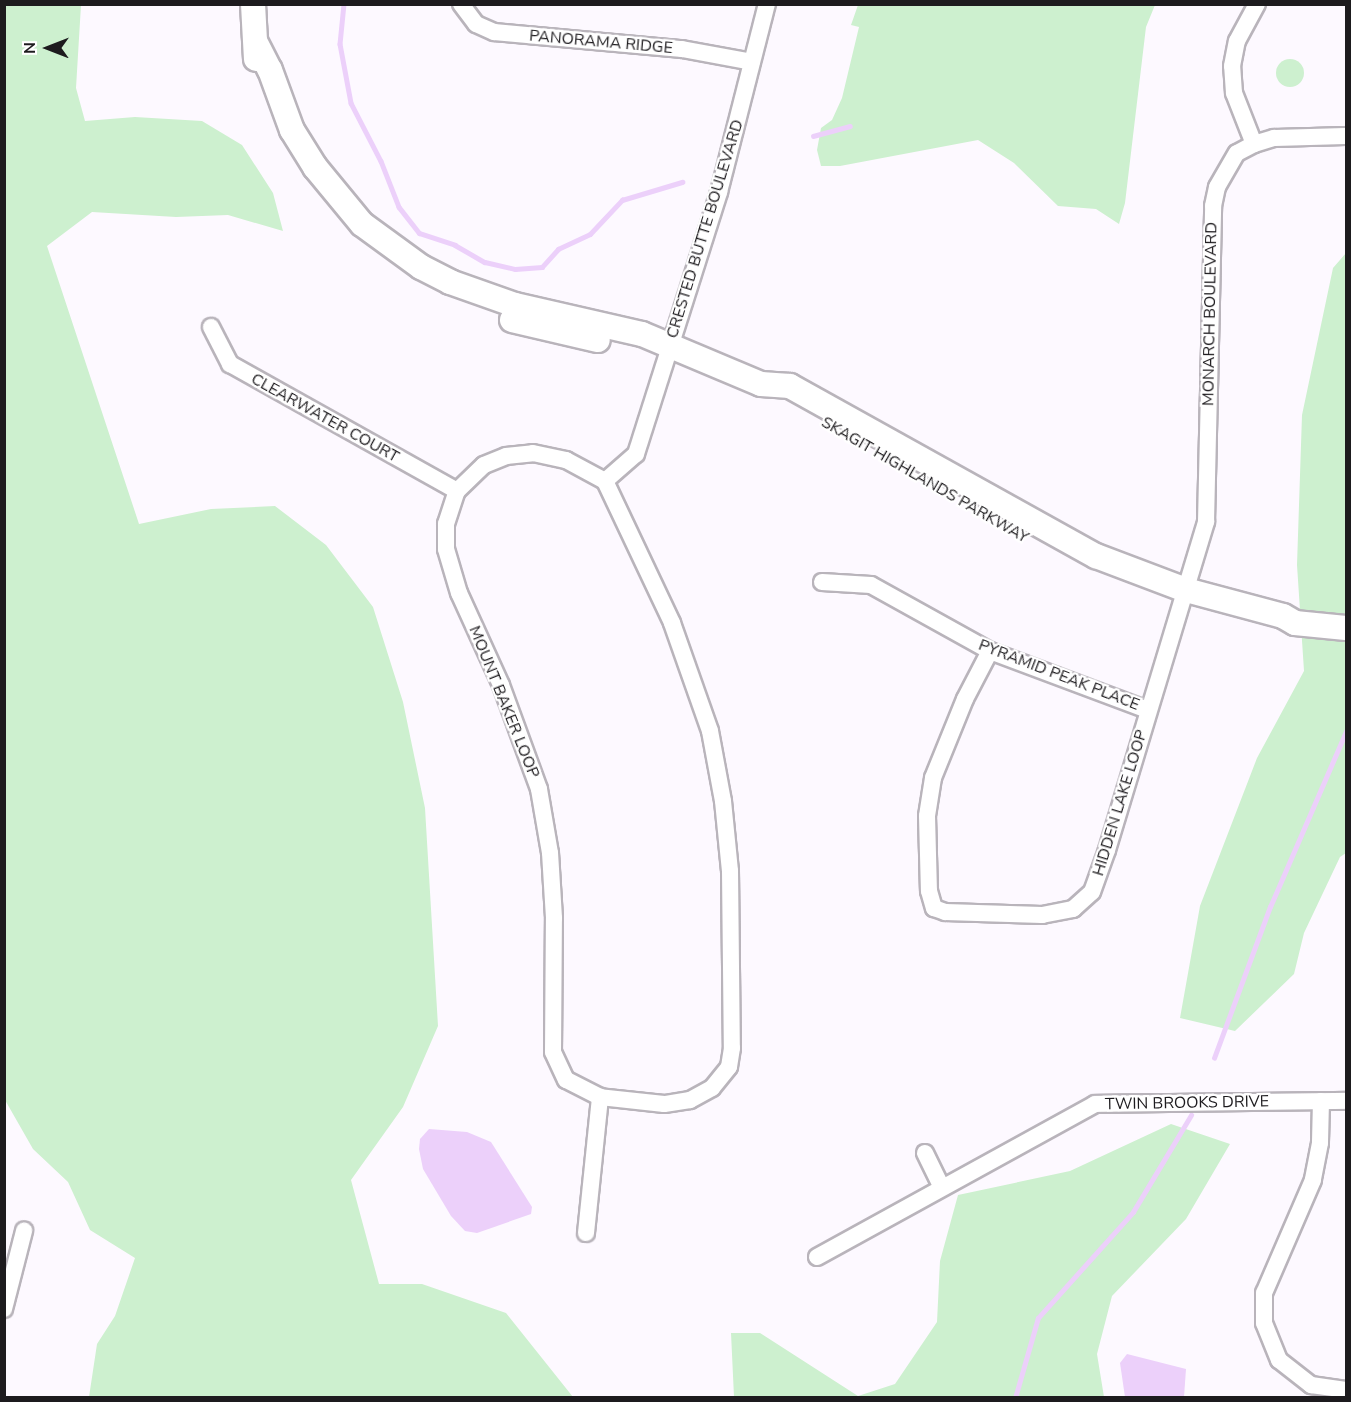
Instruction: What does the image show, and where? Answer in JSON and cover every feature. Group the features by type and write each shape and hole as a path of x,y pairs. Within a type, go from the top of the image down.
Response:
{"street":[{"name":"SKAGIT HIGHLANDS PARKWAY","path":"253,4 256,43 270,70 292,130 315,167 362,224 391,248 421,267 476,292 642,334 669,348 761,384 771,394 1057,553 1096,556 1186,590 1283,616 1295,623 1347,628"},
{"name":"PANORAMA RIDGE","path":"461,4 476,24 494,32 682,49 752,62"},
{"name":"CRESTED BUTTE BOULEVARD","path":"669,348 719,192 767,4"},
{"path":"1254,144 1234,93 1232,66 1237,41 1257,4"},
{"name":"MONARCH BOULEVARD","path":"1186,590 1206,522 1212,206 1217,187 1237,153 1254,144 1274,138 1347,136"},
{"name":"CLEARWATER COURT","path":"211,327 230,364 457,491"},
{"path":"605,481 636,454 669,348"},
{"name":"MOUNT BAKER LOOP","path":"533,453 566,460 605,481 672,623 710,731 723,801 730,871 733,1002 729,1067 712,1088 690,1100 664,1104 600,1097 566,1080 552,1052 554,918 550,853 539,789 501,685 450,568 446,524 457,491 484,465 506,456 533,453"},
{"name":"PYRAMID PEAK PLACE","path":"822,582 871,585 990,651 1148,710 1186,590"},
{"name":"SKAGIT HIGHLANDS PARKWAY","path":"1283,616 1305,612 1347,616"},
{"name":"HIDDEN LAKE LOOP","path":"990,651 965,699 933,778 927,816 928,891 934,908 945,912 1042,915 1073,909 1092,892 1148,710"},
{"path":"586,1233 600,1097"},
{"path":"1320,1101 1320,1143 1313,1180 1264,1293 1264,1323 1280,1360 1311,1385 1347,1390"},
{"name":"TWIN BROOKS DRIVE","path":"817,1257 941,1186 1095,1104 1347,1101"},
{"path":"925,1153 941,1186"},
{"path":"4,1309 24,1231"}],"green space":[{"path":"4,5 81,5 76,88 85,121 135,117 202,121 242,145 273,193 283,231 228,215 176,217 92,212 47,246 139,524 211,509 275,506 326,545 373,607 403,702 425,808 438,1026 403,1107 351,1180 379,1284 422,1284 506,1313 573,1397 89,1397 97,1344 115,1316 135,1258 90,1230 68,1182 33,1149 5,1100"},
{"path":"858,5 1155,5 1146,27 1125,203 1119,224 1096,209 1058,206 1014,163 978,140 840,166 821,166 817,150 821,128 832,120 842,98 859,27 851,25"},
{"path":"1290,59 1300,63 1304,73 1300,83 1290,87 1280,83 1276,73 1280,63"},
{"path":"1346,253 1346,853 1340,857 1304,933 1294,974 1235,1031 1180,1018 1200,906 1257,758 1304,671 1297,565 1302,415 1333,268"},
{"path":"1171,1124 1230,1144 1186,1219 1112,1296 1097,1354 1104,1397 734,1397 731,1333 760,1333 858,1396 895,1384 937,1322 940,1261 958,1195 1070,1171"}],"shaded area":[{"path":"429,1129 467,1132 491,1142 532,1207 531,1214 477,1233 465,1231 451,1216 423,1169 419,1149 420,1139"},
{"path":"1127,1354 1186,1369 1184,1397 1125,1397 1120,1363"}],"waterway":[{"path":"344,4 340,44 351,103 381,161 399,207 419,233 455,245 485,262 515,269 542,267 558,249 590,234 622,200 682,182"},
{"path":"813,136 850,126"},
{"path":"1214,1058 1270,907 1346,731"},
{"path":"1015,1398 1038,1318 1133,1212 1191,1115"}]}
